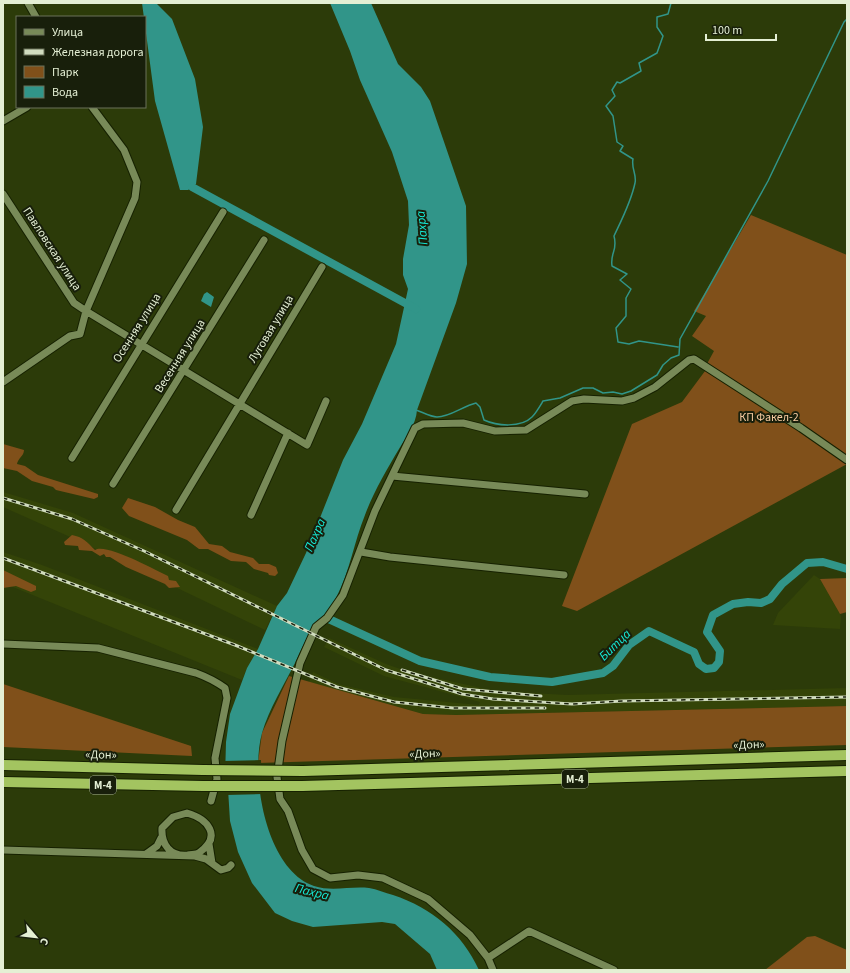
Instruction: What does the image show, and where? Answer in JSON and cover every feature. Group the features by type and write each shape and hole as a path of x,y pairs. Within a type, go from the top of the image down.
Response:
{"highway":[{"name":"«Дон»","path":"3,765 303,771 847,755"},
{"name":"М-4","path":"3,782 203,786 302,786 847,771"}],"street":[{"path":"28,3 35,16"},
{"path":"3,121 25,108"},
{"path":"3,382 70,336 80,334 86,311 135,198 137,182 124,150 93,108"},
{"name":"Павловская улица","path":"3,194 74,303 86,311"},
{"name":"Осенняя улица","path":"72,458 222,212"},
{"name":"Весенняя улица","path":"113,484 185,370 264,240"},
{"name":"Луговая улица","path":"176,510 322,267"},
{"path":"86,311 307,445 326,401"},
{"path":"493,970 488,958 470,935 428,899 383,878 358,875 330,878 313,868 302,850 297,832 288,811 280,799 277,777 282,741 300,663 316,627 327,618 343,595 361,552 375,511 415,428 423,424 472,423 495,431 526,430 572,402 584,399 622,401 634,398 655,387 689,360 694,359 802,428 847,460"},
{"path":"251,515 288,433"},
{"path":"392,476 586,494"},
{"path":"361,552 390,557 564,575"},
{"path":"3,644 98,648 196,673 211,678 225,688 227,698 215,758 217,779 211,801"},
{"path":"209,844 198,854 183,855 174,853 165,846 162,838 162,828 173,817 187,813 199,816 207,823 211,833 209,844 212,863"},
{"path":"146,854 157,846 162,838"},
{"path":"3,850 183,855 195,856 212,863 221,870 228,868 231,865"},
{"path":"488,958 529,931 614,970"}],"shaded area":[{"path":"3,492 73,513 277,606 265,630 77,540 3,507"},
{"path":"3,552 42,565 258,649 242,680 3,583"},
{"path":"814,575 820,579 840,614 840,629 773,625 778,613"},
{"path":"329,638 386,664 409,672 495,691 567,695 847,688 847,706 456,715 423,714 309,682 313,672 338,684 394,697 479,705 480,702 384,676 324,647"}],"green space":[{"name":"КП Факел-2","path":"751,215 847,255 847,464 577,611 562,606 632,424 682,402 708,367 708,362 714,351 692,336 706,316 694,311"},
{"path":"3,444 24,450 17,464 25,466 38,475 98,494 98,497 94,499 56,490 53,487 32,481 17,471 3,468"},
{"path":"128,498 155,507 178,520 195,527 209,544 222,546 230,552 253,558 259,564 269,564 276,567 278,573 275,576 269,575 268,573 254,569 246,562 231,561 208,549 199,549 187,540 129,516 122,508"},
{"path":"72,535 87,542 95,550 109,550 142,563 168,576 169,580 176,581 180,587 169,588 165,584 126,567 110,557 106,557 104,554 100,556 92,551 79,550 78,546 65,545 64,542"},
{"path":"3,570 36,586 36,590 31,592 16,586 3,588"},
{"path":"847,578 847,612 840,614 820,579"},
{"path":"289,676 423,714 456,715 847,706 847,745 258,763 262,733"},
{"path":"3,684 191,746 192,756 3,747"},
{"path":"815,936 847,950 847,970 765,970 807,937"}],"water":[{"path":"142,3 156,3 172,19 195,79 203,127 196,184 188,190 180,190 155,101 146,33 146,16 144,16"},
{"name":"Пахра","path":"330,3 371,3 398,64 421,87 430,101 466,206 467,264 456,303 417,410 413,426 385,473 368,507 341,588 331,607 307,638 265,724 259,751 258,773 261,796 266,820 273,842 284,861 297,877 321,888 369,888 407,900 433,915 455,933 464,944 479,970 437,970 430,954 395,924 382,922 313,927 292,921 275,913 252,883 238,852 230,821 228,789 225,778 226,742 230,714 247,668 258,649 277,606 287,593 306,553 343,460 362,424 396,344 408,289 403,275 403,259 409,225 408,201 392,152 360,80 350,51"},
{"path":"207,292 214,297 211,307 201,301 204,294"}],"pier":[{"path":"261,760 262,794 226,795 223,778 223,761"}],"waterway":[{"path":"671,3 668,14 657,17 657,27 663,36 657,53 639,63 641,71 620,83 617,82 612,90 615,96 606,106 613,116 617,142 623,146 620,151 633,159 635,177 629,204 614,236 615,248 612,258 612,266 627,274 620,280 631,289 626,298 626,316 616,328 618,342 629,344 639,341 678,347"},
{"path":"416,410 432,416 442,417 476,403 480,407 484,420 495,424 509,425 527,421 532,417 543,401 560,398 583,388 593,388 603,393 613,392 622,394 631,391 657,375 663,365 671,358 679,355 680,339 768,181 844,22 847,19"},
{"path":"192,187 416,309"},
{"name":"Битца","path":"320,615 420,661 490,677 552,682 603,673 613,666 629,645 649,631 694,652 699,664 706,669 714,668 719,662 720,651 707,632 713,615 733,604 748,602 761,603 770,599 782,584 807,563 823,562 847,569"}],"railway":[{"path":"3,498 72,519 144,551 386,670 462,694 493,699 572,704 622,701 847,697"},
{"path":"3,558 235,645 337,687 394,702 453,708 545,708"},
{"path":"402,670 463,689 541,696"}]}
